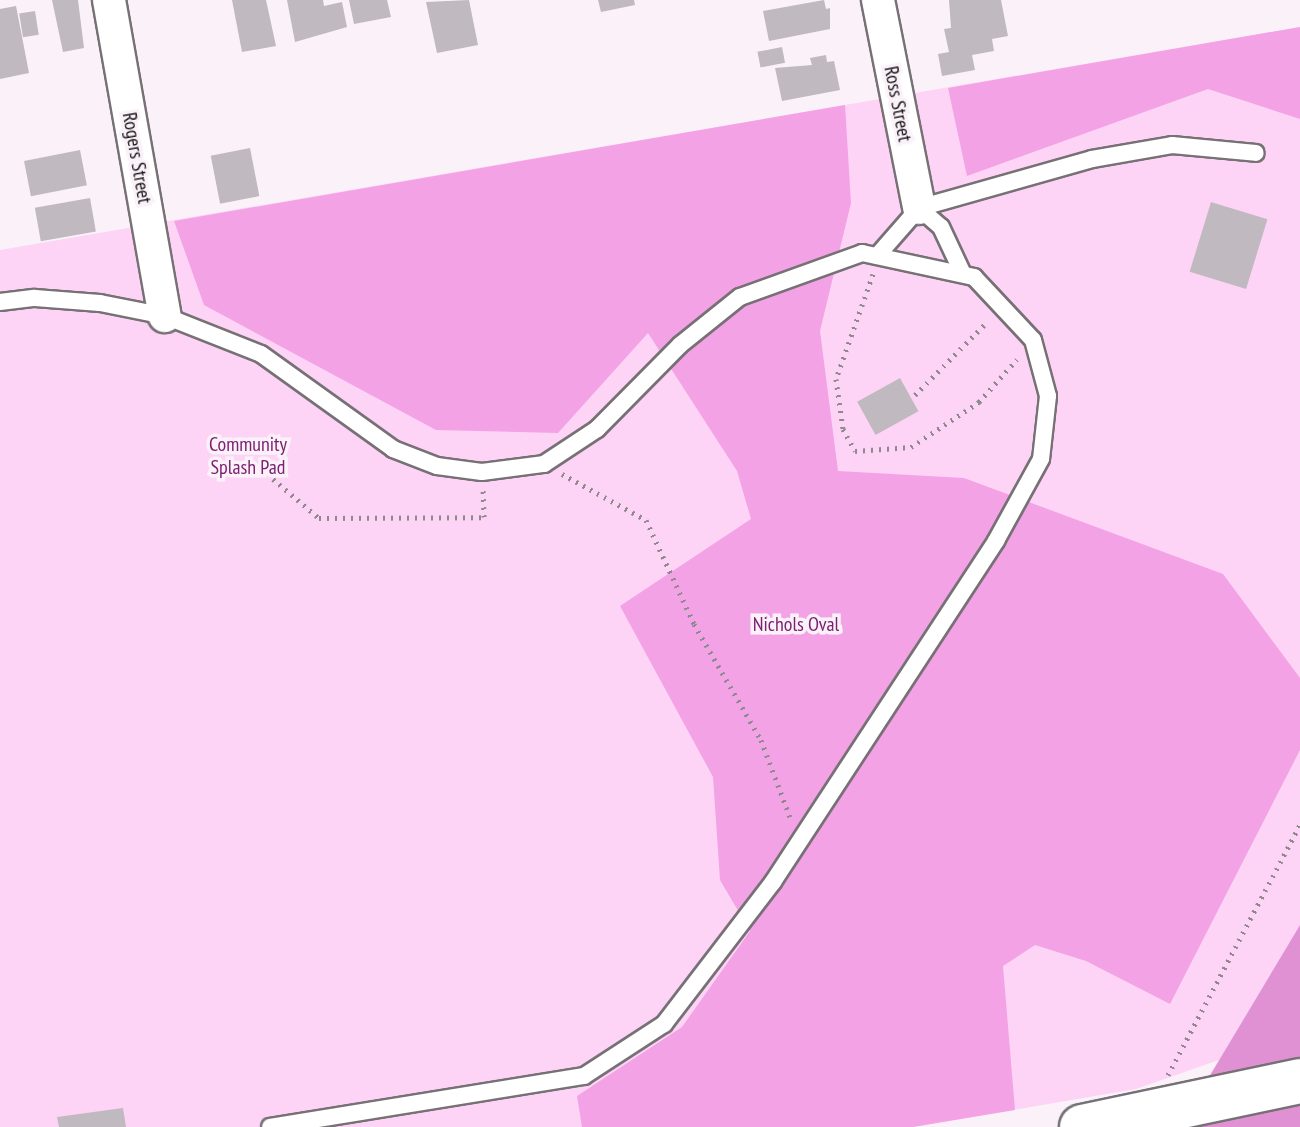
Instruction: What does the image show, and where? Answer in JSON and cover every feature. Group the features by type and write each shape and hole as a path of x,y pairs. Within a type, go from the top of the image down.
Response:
{"main road":[{"path":"1082,1127 1300,1081"}],"street":[{"name":"Rogers Street","path":"109,0 165,316"},
{"name":"Ross Street","path":"878,0 919,208"}],"lane":[{"path":"877,256 919,208 1092,159 1172,145 1256,153"},
{"path":"919,208 941,227 963,274"},
{"path":"0,302 35,298 100,303 165,316 261,354 393,449 437,466 482,472 544,464 597,429 680,345 740,297 862,253 974,277 1033,340 1048,396 1041,459 996,541 799,841 664,1024 584,1076 270,1127"}],"path":[{"path":"877,256 866,303 836,379 843,429 855,451 911,447 979,402 1033,340"},
{"path":"915,395 1002,307"},
{"path":"544,464 646,520 694,624 761,740 799,841"},
{"path":"273,479 319,518 484,517 482,472"},
{"path":"1156,1112 1300,825"}],"green space":[{"name":"Nichols Oval","path":"1300,27 1300,925 1219,1060 1136,1089 913,1127 0,1127 0,250"},
{"path":"1300,27 1300,119 1208,89 967,176 948,88"},
{"path":"845,105 851,203 820,331 838,471 964,478 1223,574 1300,678 1300,750 1170,1004 1086,961 1035,945 1003,966 1015,1110 913,1127 582,1127 577,1096 682,1027 750,931 720,880 713,777 620,606 751,519 737,471 648,333 558,433 436,430 204,305 174,221"}],"shaded area":[{"path":"1300,925 1300,1127 1182,1127 1194,1102"}],"building":[{"path":"52,0 78,0 84,48 63,52"},
{"path":"232,0 266,0 276,46 242,52"},
{"path":"287,0 323,0 324,6 342,2 347,27 295,42"},
{"path":"349,0 387,0 391,17 354,24"},
{"path":"469,0 478,45 437,53 426,2"},
{"path":"598,0 634,0 635,5 601,12"},
{"path":"824,0 826,9 830,8 830,29 769,41 763,11"},
{"path":"949,0 1001,0 1008,36 992,39 994,51 972,55 975,70 942,76 938,54 949,52 944,29 951,28"},
{"path":"16,6 29,73 0,79 0,9"},
{"path":"35,11 39,35 23,37 19,14"},
{"path":"782,47 785,63 761,67 757,52"},
{"path":"826,55 827,62 834,61 840,90 782,101 775,68 812,65 810,58"},
{"path":"250,148 259,196 220,204 211,156"},
{"path":"80,150 87,185 31,196 24,161"},
{"path":"90,198 96,231 41,241 35,208"},
{"path":"1211,202 1267,219 1246,289 1190,272"},
{"path":"900,378 918,411 876,435 857,402"},
{"path":"123,1108 126,1127 59,1127 57,1117"}],"park label":[{"name":"Community Splash Pad","path":"248,456"}]}
